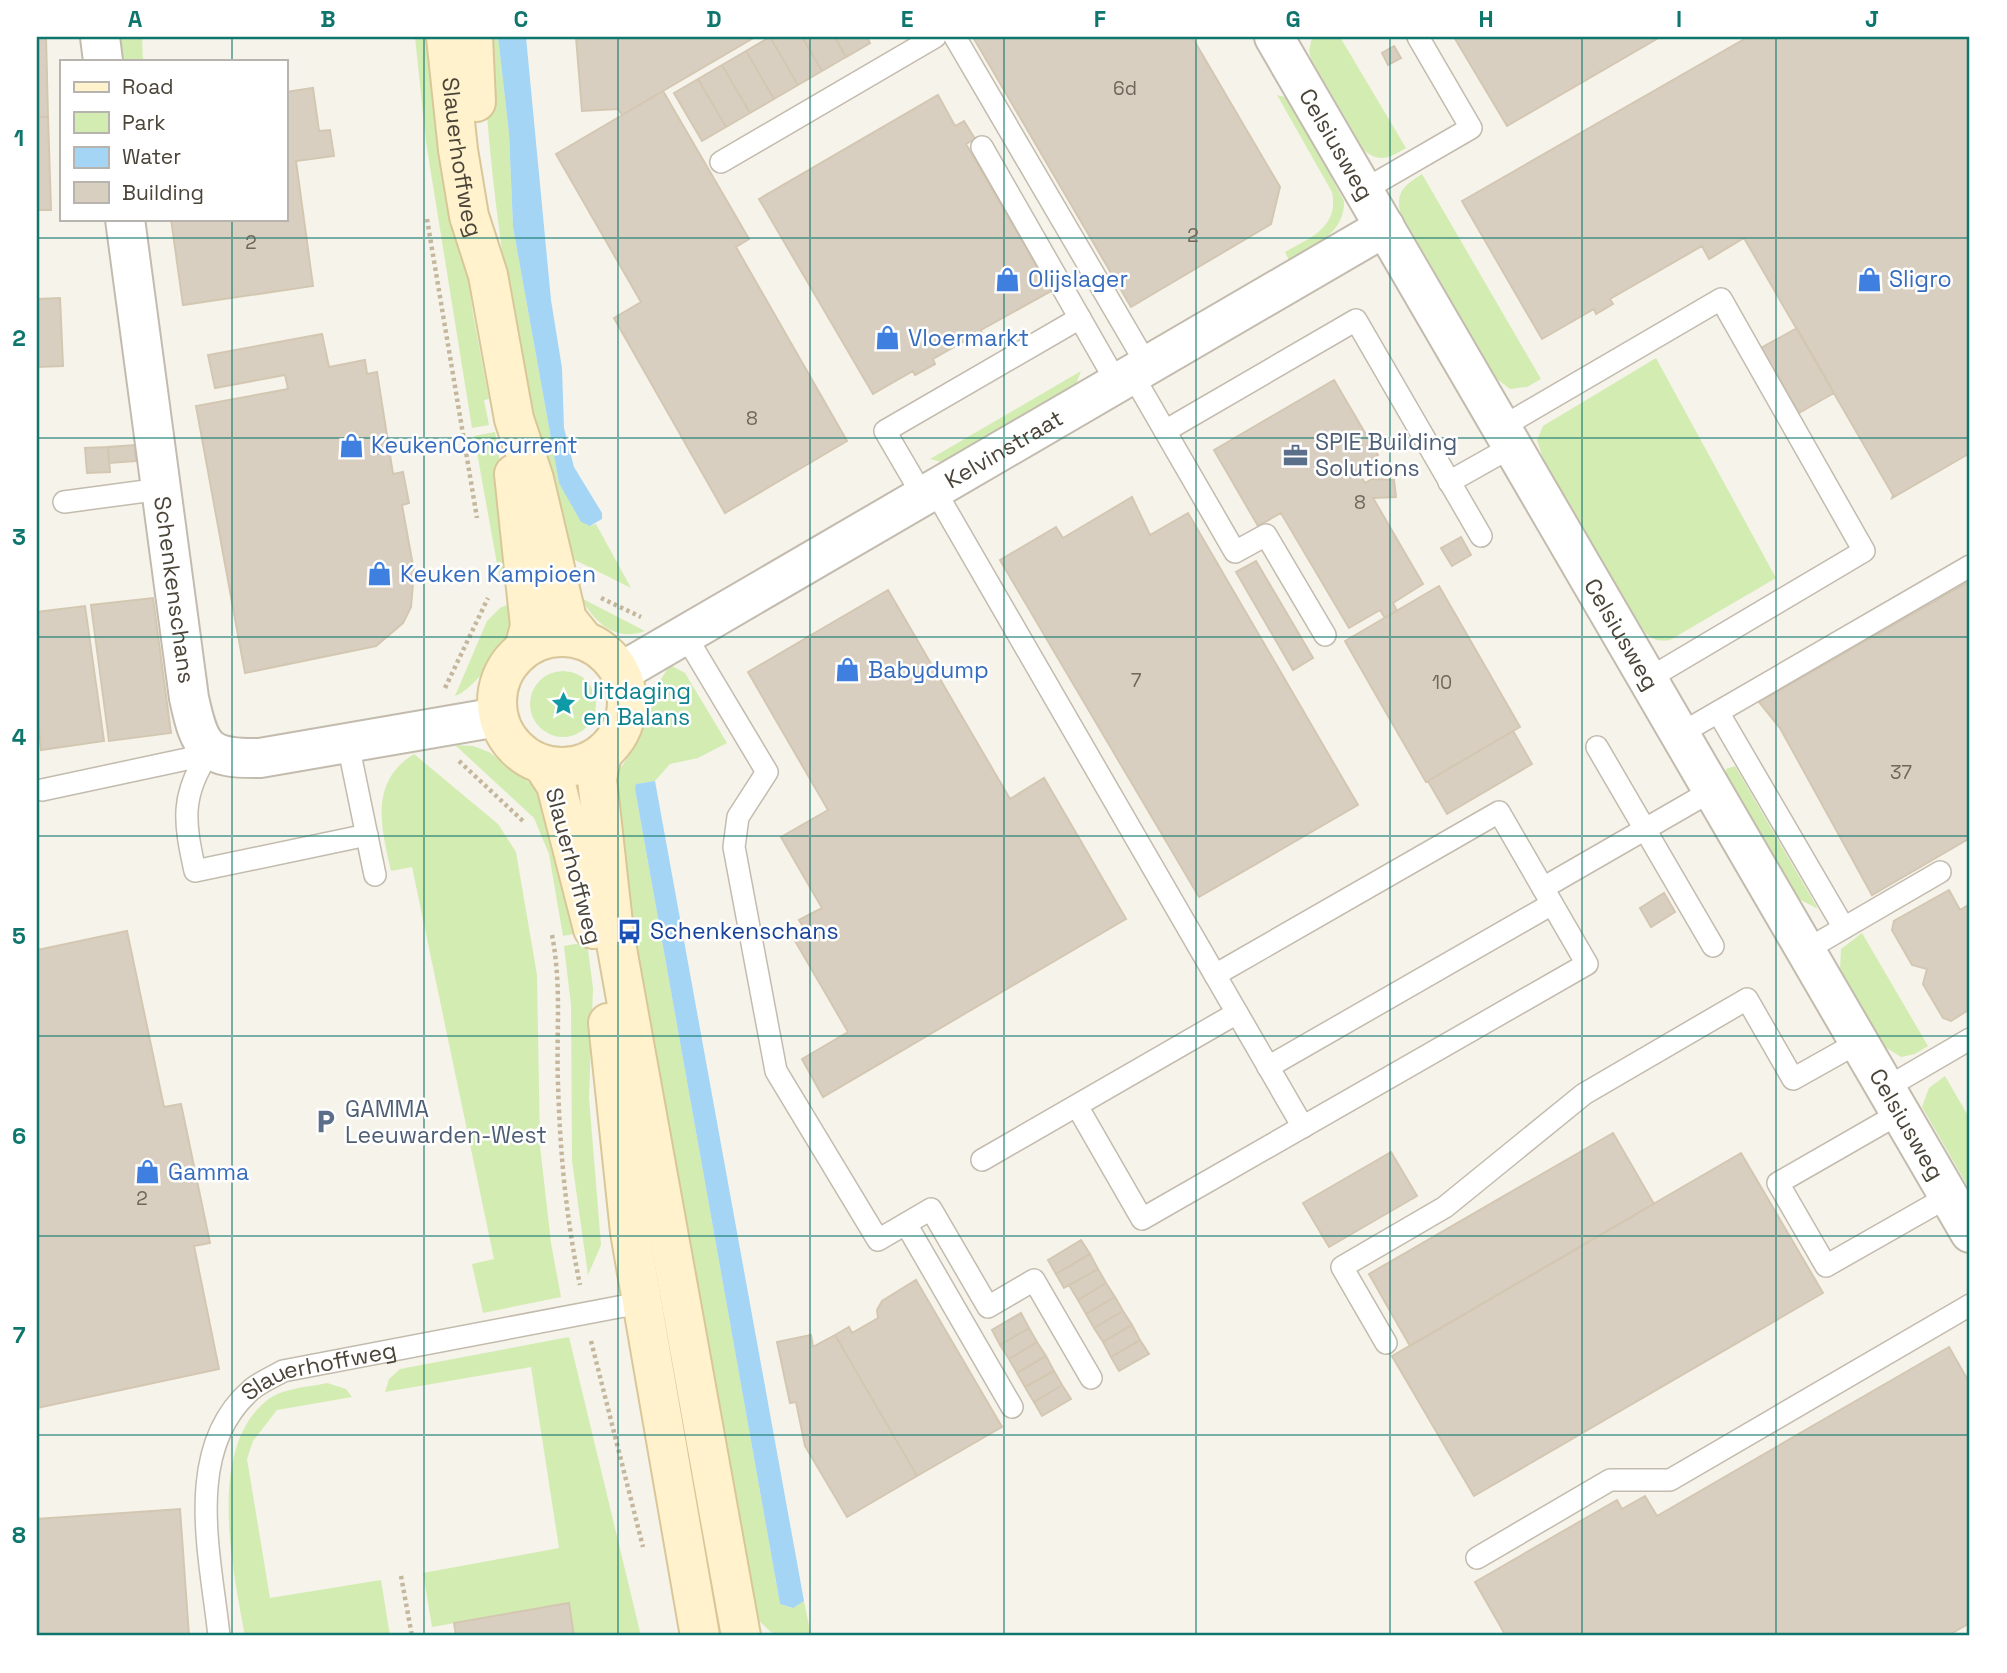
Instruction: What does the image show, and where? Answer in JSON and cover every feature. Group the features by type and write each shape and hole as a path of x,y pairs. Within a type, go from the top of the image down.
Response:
{"main road":[{"name":"Slauerhoffweg","path":"446,37 456,139 469,216 488,275 514,419 534,479 567,619 583,639"},
{"name":"Slauerhoffweg","path":"473,37 476,108 489,214 488,275"},
{"name":"Slauerhoffweg","path":"514,419 514,487 530,626 524,649"},
{"path":"552,637 583,639 605,653 621,672 628,695 626,717 617,737 602,754 574,766 543,765 527,758 514,747 498,717 497,698 501,679 510,662 524,649 552,637"},
{"name":"Slauerhoffweg","path":"602,754 597,779 614,932 741,1636"},
{"name":"Slauerhoffweg","path":"543,765 556,785 595,935 641,1302 700,1636"}],"street":[{"path":"100,37 103,60"},
{"name":"Celsiusweg","path":"1274,37 1964,1219"},
{"name":"Schenkenschans","path":"125,220 189,698 196,729 210,751"},
{"name":"Kelvinstraat","path":"621,672 1385,227"},
{"path":"210,751 232,758 260,758 498,717"}],"lane":[{"path":"721,162 935,37"},
{"path":"955,37 1132,374 1235,552 1266,535 1325,635"},
{"path":"1364,190 1471,128 1418,37"},
{"path":"982,147 1080,318 1132,374"},
{"path":"1449,482 1507,436 1721,299 1864,551 1648,679"},
{"path":"1080,318 885,431 928,493 1169,896 1303,1127"},
{"path":"1165,431 1356,320 1481,536"},
{"path":"64,502 161,489"},
{"path":"1680,734 1970,566"},
{"path":"678,638 694,650 766,772 738,817 734,847 776,1071 878,1240 931,1209 988,1307 1034,1280 1091,1378"},
{"path":"1718,712 1844,928"},
{"path":"348,744 375,875"},
{"path":"1597,747 1713,946"},
{"path":"42,790 187,759 210,751"},
{"path":"210,751 188,791 187,834 195,871 367,835"},
{"path":"1268,1067 1548,896 1593,859 1713,790"},
{"path":"1077,1106 1142,1219 1587,964 1499,812 1215,975"},
{"path":"1806,950 1940,872"},
{"path":"1386,1343 1342,1268 1445,1208 1584,1094 1747,999 1793,1079 1859,1042"},
{"path":"982,1160 1237,1013"},
{"path":"1964,1219 1826,1266 1778,1183 1893,1100 1970,1039"},
{"path":"906,1224 1012,1407"},
{"name":"Slauerhoffweg","path":"219,1636 206,1499 214,1447 228,1416 251,1390 284,1371 681,1294"},
{"path":"1476,1558 1610,1480 1670,1480 1970,1305"}],"path":[{"path":"426,213 479,528"},
{"path":"490,594 438,705 444,749 514,810 527,825"},
{"path":"551,930 560,993 558,1080 562,1165 573,1247 604,1400 644,1553"},
{"path":"401,1576 412,1636"}],"green space":[{"path":"119,37 142,37 143,60 122,60"},
{"path":"415,37 435,37 473,314 489,399 484,400 489,425 472,428 426,142"},
{"path":"482,37 498,37 509,133 513,227 559,483 590,526 596,524 631,588 563,554 533,427 509,297 492,167"},
{"path":"1312,37 1340,37 1406,148 1385,158 1375,157 1364,150 1311,59 1309,51"},
{"path":"1277,95 1289,98 1344,201 1343,212 1334,230 1289,260 1285,252 1321,230 1331,214 1333,204 1332,192"},
{"path":"1422,174 1541,379 1527,387 1510,389 1497,379 1400,212 1399,199 1403,189"},
{"path":"1656,358 1776,578 1665,641 1649,636 1643,630 1544,461 1537,440 1543,426"},
{"path":"1081,371 1076,384 942,462 930,459"},
{"path":"495,432 504,488 512,583 503,581 499,575 474,436"},
{"path":"581,598 645,631 624,634 607,628 599,622"},
{"path":"509,604 513,621 499,652 481,676 455,696 487,621 500,608"},
{"path":"670,665 685,673 727,743 698,758 670,764 655,781 637,784 635,789 780,1604 792,1608 804,1601 811,1636 775,1636 754,1616 631,961 639,959 613,811 616,775 639,740 649,698"},
{"path":"563,671 586,681 596,704 586,727 563,737 540,727 530,704 540,681"},
{"path":"455,745 473,746 489,752 539,790 584,932 563,936 549,854 534,818"},
{"path":"414,754 498,824 516,852 537,975 540,1146 551,1243 561,1297 483,1313 472,1264 494,1259 412,867 391,871 382,822 384,792 390,778 400,765"},
{"path":"1735,766 1818,909 1799,899 1726,773 1726,769"},
{"path":"1862,933 1928,1046 1915,1054 1901,1057 1885,1047 1840,970 1841,949"},
{"path":"587,942 593,988 589,1098 601,1245 588,1275 572,1161 571,1005 564,946"},
{"path":"1945,1076 1970,1119 1970,1190 1922,1107 1929,1088"},
{"path":"569,1337 641,1636 574,1636 569,1603 432,1627 423,1573 559,1548 531,1367 385,1392 389,1379 400,1369"},
{"path":"327,1383 346,1389 352,1397 277,1410 253,1441 247,1459 270,1598 381,1580 390,1636 245,1636 230,1544 230,1477 237,1446 250,1419 270,1398 290,1390"}],"water":[{"path":"498,37 526,37 551,300 562,368 564,428 574,467 602,513 602,519 590,526 581,522 559,483 513,227 509,133"},
{"path":"655,781 804,1601 793,1608 780,1604 635,789 636,784"}],"building":[{"path":"37,37 46,37 48,117 37,117"},
{"path":"576,37 755,37 622,115 618,109 582,111"},
{"path":"770,37 802,37 822,71 798,85"},
{"path":"770,37 798,85 774,99 746,51"},
{"path":"802,37 835,37 846,57 822,71"},
{"path":"835,37 867,37 870,43 846,57"},
{"path":"973,37 1192,37 1280,187 1271,224 1131,307"},
{"path":"1454,37 1660,37 1507,126"},
{"name":"Sligro","path":"1748,37 1970,37 1970,453 1892,498 1893,495 1744,238 1709,259 1702,246 1610,299 1613,304 1596,314 1594,309 1542,339 1462,201"},
{"path":"1394,46 1401,58 1388,65 1382,53"},
{"path":"746,51 774,99 750,113 722,65"},
{"path":"722,65 750,113 726,127 698,79"},
{"path":"698,79 726,127 702,141 674,93"},
{"path":"313,88 319,131 330,130 334,156 296,161 313,286 183,305 171,220 287,220 287,92"},
{"path":"663,91 749,239 736,247 847,441 725,513 614,318 641,302 556,154"},
{"path":"938,95 955,126 964,121 975,139 966,144 1051,291 981,330 982,337 970,343 968,339 933,359 935,364 915,375 913,371 873,394 759,199"},
{"path":"37,117 48,117 51,210 37,210"},
{"path":"60,298 63,366 37,367 37,299"},
{"path":"1797,328 1834,393 1799,413 1761,348"},
{"path":"322,334 329,367 365,360 367,374 377,372 393,474 403,472 409,503 402,505 414,571 411,607 403,623 376,646 245,673 196,406 288,389 285,375 215,388 208,355"},
{"path":"1334,380 1378,455 1356,469 1365,483 1372,479 1394,480 1396,497 1373,498 1423,584 1393,603 1397,611 1385,618 1380,610 1349,628 1281,513 1258,526 1214,450"},
{"path":"135,445 136,461 109,463 108,447"},
{"path":"108,447 110,472 87,473 85,448"},
{"path":"1132,497 1150,535 1188,513 1358,805 1199,897 1000,560 1056,527 1063,538"},
{"path":"1461,537 1471,555 1452,566 1441,548"},
{"path":"1256,561 1313,658 1293,670 1236,572"},
{"path":"1970,581 1970,838 1872,895 1780,728 1759,702"},
{"path":"1439,586 1520,727 1426,782 1345,641"},
{"path":"888,590 1010,799 1044,778 1126,919 823,1097 802,1059 848,1032 794,939 806,932 799,920 822,908 781,837 828,810 748,672"},
{"path":"153,598 171,733 109,741 91,605"},
{"path":"85,606 104,741 41,750 37,709 37,612"},
{"path":"1513,731 1532,764 1447,814 1428,781"},
{"path":"1949,890 1960,910 1970,904 1970,1009 1951,1021 1943,1018 1923,984 1927,969 1912,965 1892,930 1894,921"},
{"path":"1664,893 1675,912 1651,927 1640,908"},
{"path":"127,931 164,1107 181,1104 210,1243 194,1246 219,1369 37,1408 37,950"},
{"path":"1613,1133 1654,1204 1410,1346 1369,1274"},
{"path":"1391,1152 1417,1196 1329,1247 1303,1203"},
{"path":"1741,1153 1823,1293 1474,1496 1392,1356"},
{"path":"1081,1240 1090,1254 1056,1274 1048,1260"},
{"path":"1090,1254 1098,1269 1064,1288 1056,1274"},
{"path":"1098,1269 1106,1283 1078,1300 1069,1285"},
{"path":"916,1280 1002,1427 917,1476 835,1335 849,1327 852,1333 878,1318 877,1310 882,1301"},
{"path":"1106,1283 1115,1297 1086,1314 1078,1300"},
{"path":"1115,1297 1123,1311 1094,1328 1086,1314"},
{"path":"1123,1311 1132,1325 1103,1342 1094,1328"},
{"path":"1021,1313 1029,1328 1000,1345 992,1330"},
{"path":"1132,1325 1140,1340 1111,1357 1103,1342"},
{"path":"1029,1328 1037,1342 1009,1359 1000,1345"},
{"path":"811,1335 813,1347 835,1335 917,1476 847,1517 805,1446 796,1402 790,1403 777,1342"},
{"path":"1140,1340 1149,1354 1119,1371 1111,1357"},
{"path":"1037,1342 1046,1356 1017,1373 1009,1359"},
{"path":"1949,1347 1970,1384 1970,1623 1947,1636 1506,1636 1475,1582 1617,1500 1622,1509 1645,1496 1657,1516"},
{"path":"1046,1356 1054,1371 1025,1387 1017,1373"},
{"path":"1054,1371 1062,1385 1034,1402 1025,1387"},
{"path":"1062,1385 1071,1399 1042,1416 1034,1402"},
{"path":"180,1509 189,1636 37,1636 37,1519"},
{"path":"569,1603 574,1636 456,1636 454,1623"}],"place":[{"name":"Olijslager","path":"1008,279"},
{"name":"Sligro","path":"1869,279"},
{"name":"Vloermarkt","path":"888,338"},
{"name":"KeukenConcurrent","path":"351,445"},
{"name":"SPIE Building Solutions","path":"1295,455"},
{"name":"Keuken Kampioen","path":"380,574"},
{"name":"Babydump","path":"848,670"},
{"name":"Uitdaging en Balans","path":"563,704"},
{"name":"Schenkenschans","path":"630,931"},
{"name":"GAMMA Leeuwarden-West","path":"325,1122"},
{"name":"Gamma","path":"148,1172"}]}
